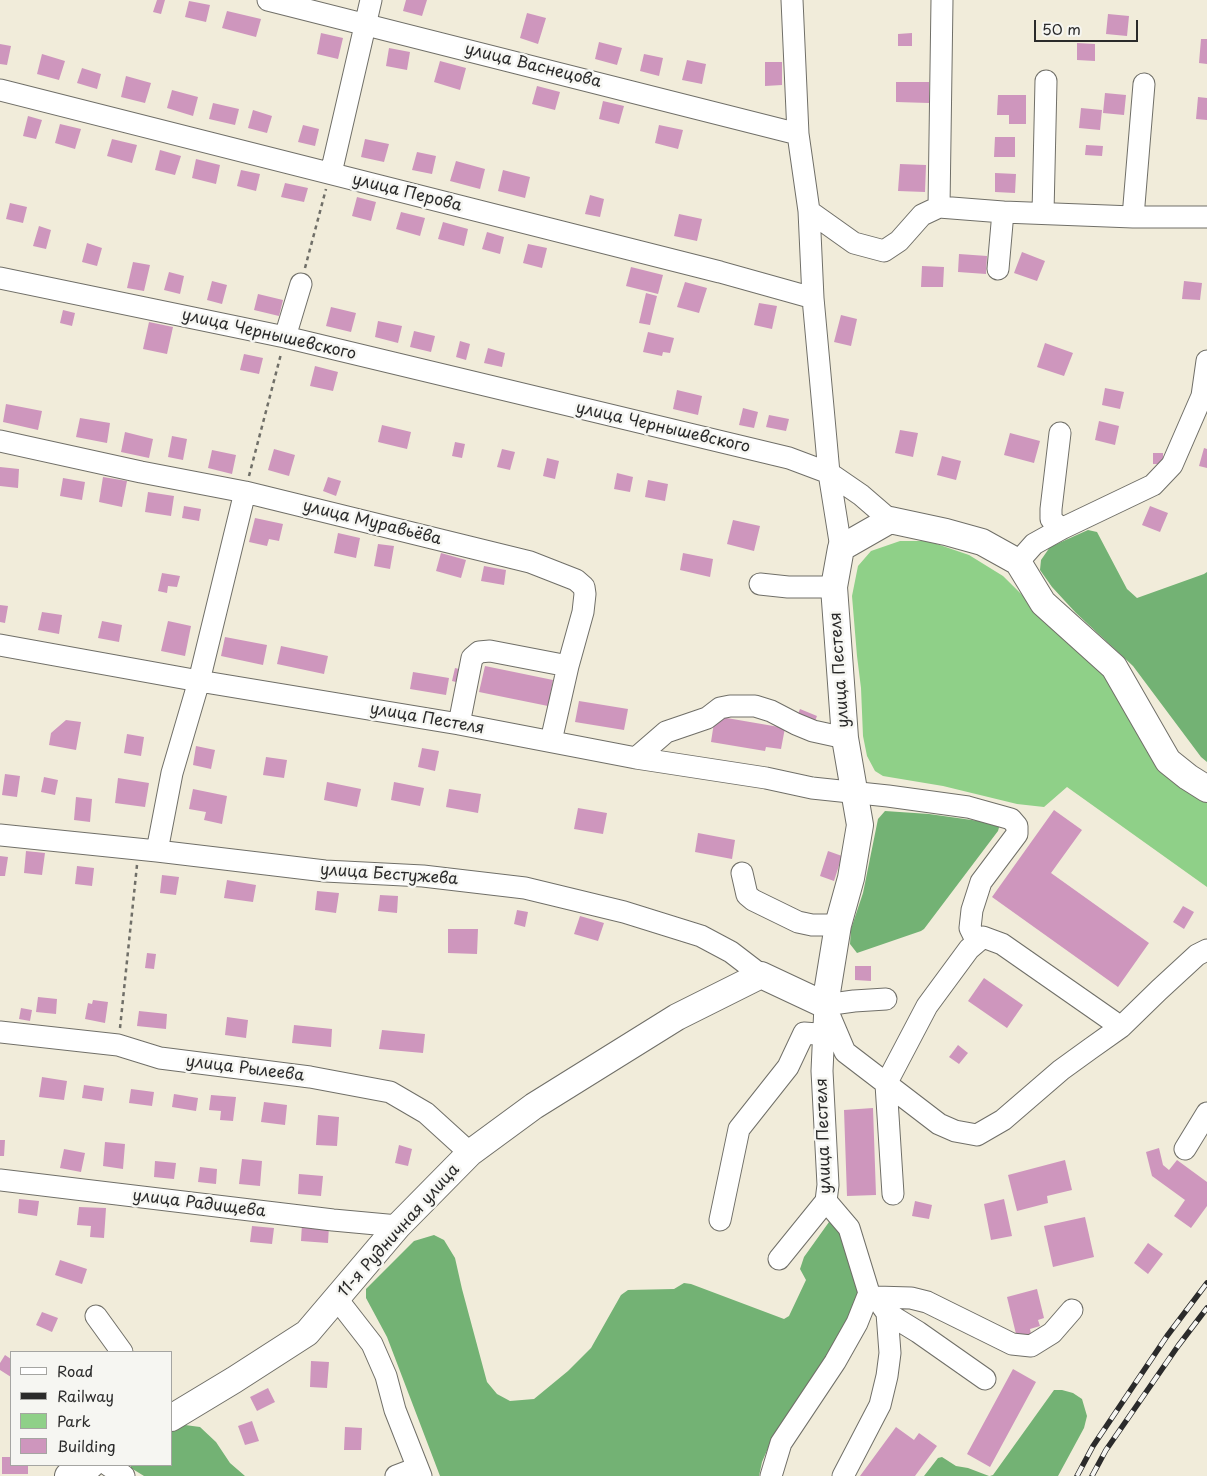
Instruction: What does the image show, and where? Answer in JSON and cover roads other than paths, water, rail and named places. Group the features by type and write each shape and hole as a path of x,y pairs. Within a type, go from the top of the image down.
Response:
{"main road":[{"path":"841,548 890,520"},
{"name":"улица Чернышевского","path":"890,520 982,542 1018,562"},
{"name":"улица Пестеля","path":"825,1005 838,925 852,878 860,825 846,738 834,587 841,548"},
{"path":"1018,562 1043,603 1114,667 1168,761 1207,789"},
{"path":"761,975 825,1005"},
{"name":"11-я Рудничная улица","path":"172,1417 307,1333 398,1226 470,1153 534,1106 677,1016 761,975"},
{"path":"68,1476 89,1466"}],"street":[{"name":"улица Васнецова","path":"268,0 798,134"},
{"path":"330,174 371,0"},
{"path":"792,0 798,134 808,211 813,298 829,473 841,548"},
{"path":"940,207 942,0"},
{"path":"1043,213 1046,81"},
{"path":"1133,216 1144,84"},
{"name":"улица Перова","path":"0,90 710,270 813,298"},
{"path":"808,211 854,243 884,251 899,241 922,215 940,207 1003,212 1207,217"},
{"path":"998,269 1003,212"},
{"name":"улица Чернышевского","path":"0,278 285,337 789,458 829,473 861,495 890,520"},
{"path":"285,337 301,284"},
{"path":"1018,562 1034,544 1153,485 1172,465 1202,396 1207,361"},
{"path":"1060,433 1051,519 1061,529"},
{"name":"улица Муравьёва","path":"0,441 244,492 530,562 576,580 584,588 583,612 568,666 551,741"},
{"path":"148,850 199,681 244,492"},
{"path":"760,584 788,587 834,587"},
{"name":"улица Пестеля","path":"0,646 459,724 636,758 766,778 812,788 854,793"},
{"path":"459,724 472,658 478,652 490,651 568,666"},
{"path":"636,758 666,732 707,718 720,708 730,706 756,706 813,731 846,738"},
{"path":"854,793 968,807 1011,819 1017,826 1017,834 981,882 972,910 970,928 977,942"},
{"name":"улица Бестужева","path":"0,835 324,871 423,876 525,888 624,912 701,936 731,952 761,975"},
{"path":"742,873 748,895 753,900 798,922 817,925 838,925"},
{"path":"893,1194 886,1084 927,1006 969,949 983,937 1002,944 1121,1027"},
{"path":"886,1000 854,1001 825,1005 845,1052 939,1124 955,1131 977,1135 1003,1120 1061,1070 1121,1027 1197,955 1207,950"},
{"name":"улица Пестеля","path":"825,1005 822,1071 828,1185 826,1201 849,1228 877,1301 890,1353 880,1405 843,1476"},
{"name":"улица Рылеева","path":"0,1032 118,1045 160,1058 310,1078 390,1092 426,1113 470,1153"},
{"path":"720,1220 739,1129 788,1067 804,1033 818,1034 824,1032"},
{"path":"1185,1149 1207,1113"},
{"name":"улица Радищева","path":"0,1180 333,1220 398,1226"},
{"path":"779,1259 826,1201"},
{"path":"771,1476 782,1443 857,1323 877,1301 911,1298 927,1302 1012,1344 1031,1346 1052,1333 1072,1310"},
{"path":"337,1299 372,1344 386,1376 395,1410 419,1472 396,1476"},
{"path":"877,1301 985,1379"},
{"path":"96,1316 121,1351"},
{"path":"109,1466 124,1476"}],"railway":[{"path":"1077,1476 1093,1446 1167,1336 1207,1283"},
{"path":"1092,1476 1106,1450 1178,1346 1207,1308"}]}
